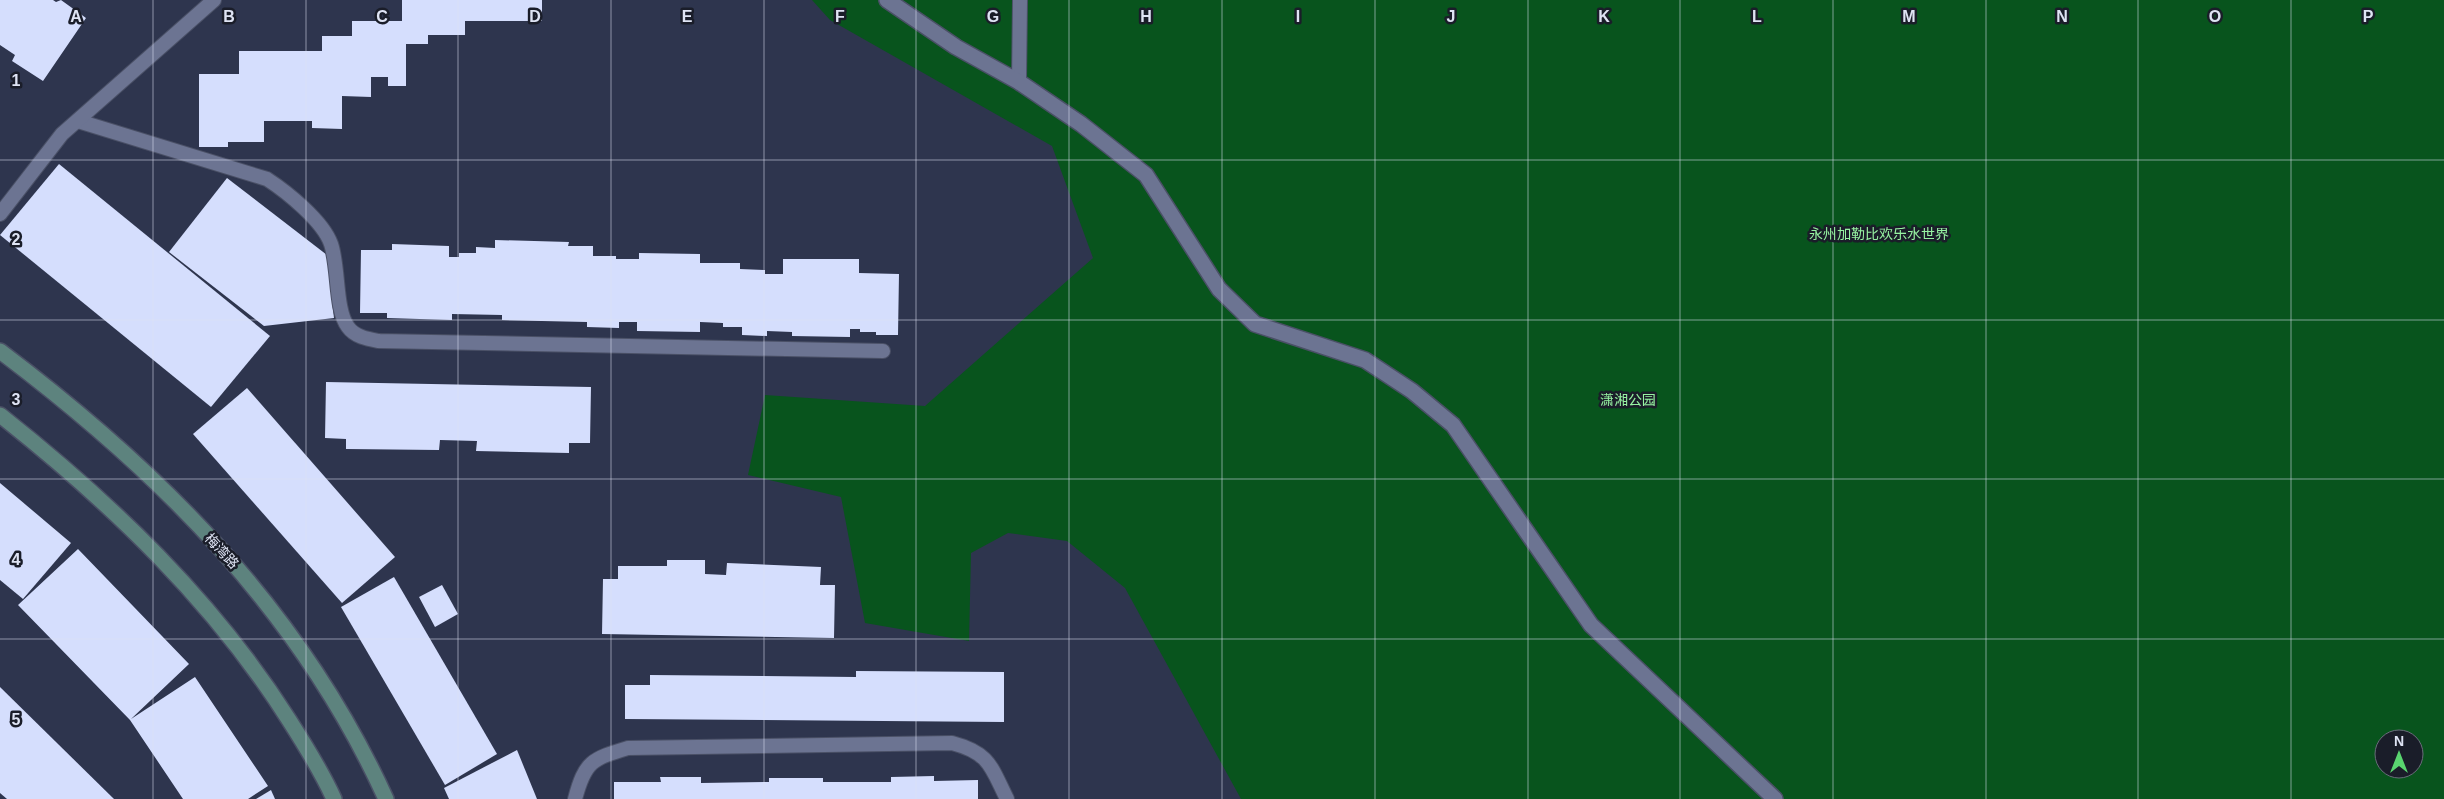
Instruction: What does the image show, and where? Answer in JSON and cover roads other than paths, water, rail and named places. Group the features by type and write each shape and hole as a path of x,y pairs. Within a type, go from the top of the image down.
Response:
{"street":[{"path":"887,0 956,47 1019,82 1081,124 1146,175 1219,289 1255,324 1365,360 1412,390 1453,425 1591,625 1775,799"},
{"name":"梅湾路","path":"0,351 98,431 178,503 240,570 291,633 330,693 368,759 386,799"},
{"path":"0,415 79,480 140,536 210,612 262,677 299,735 334,799"}],"lane":[{"path":"0,214 62,134 214,0"},
{"path":"1019,82 1020,0"},
{"path":"78,121 266,179 289,193 330,242 338,271 341,314 348,328 362,338 379,341 883,351"},
{"path":"575,799 583,772 600,756 628,748 952,743 971,748 989,763 1007,799"}],"park label":[{"name":"永州加勒比欢乐水世界","path":"1879,234"},
{"name":"潇湘公园","path":"1628,400"}]}
